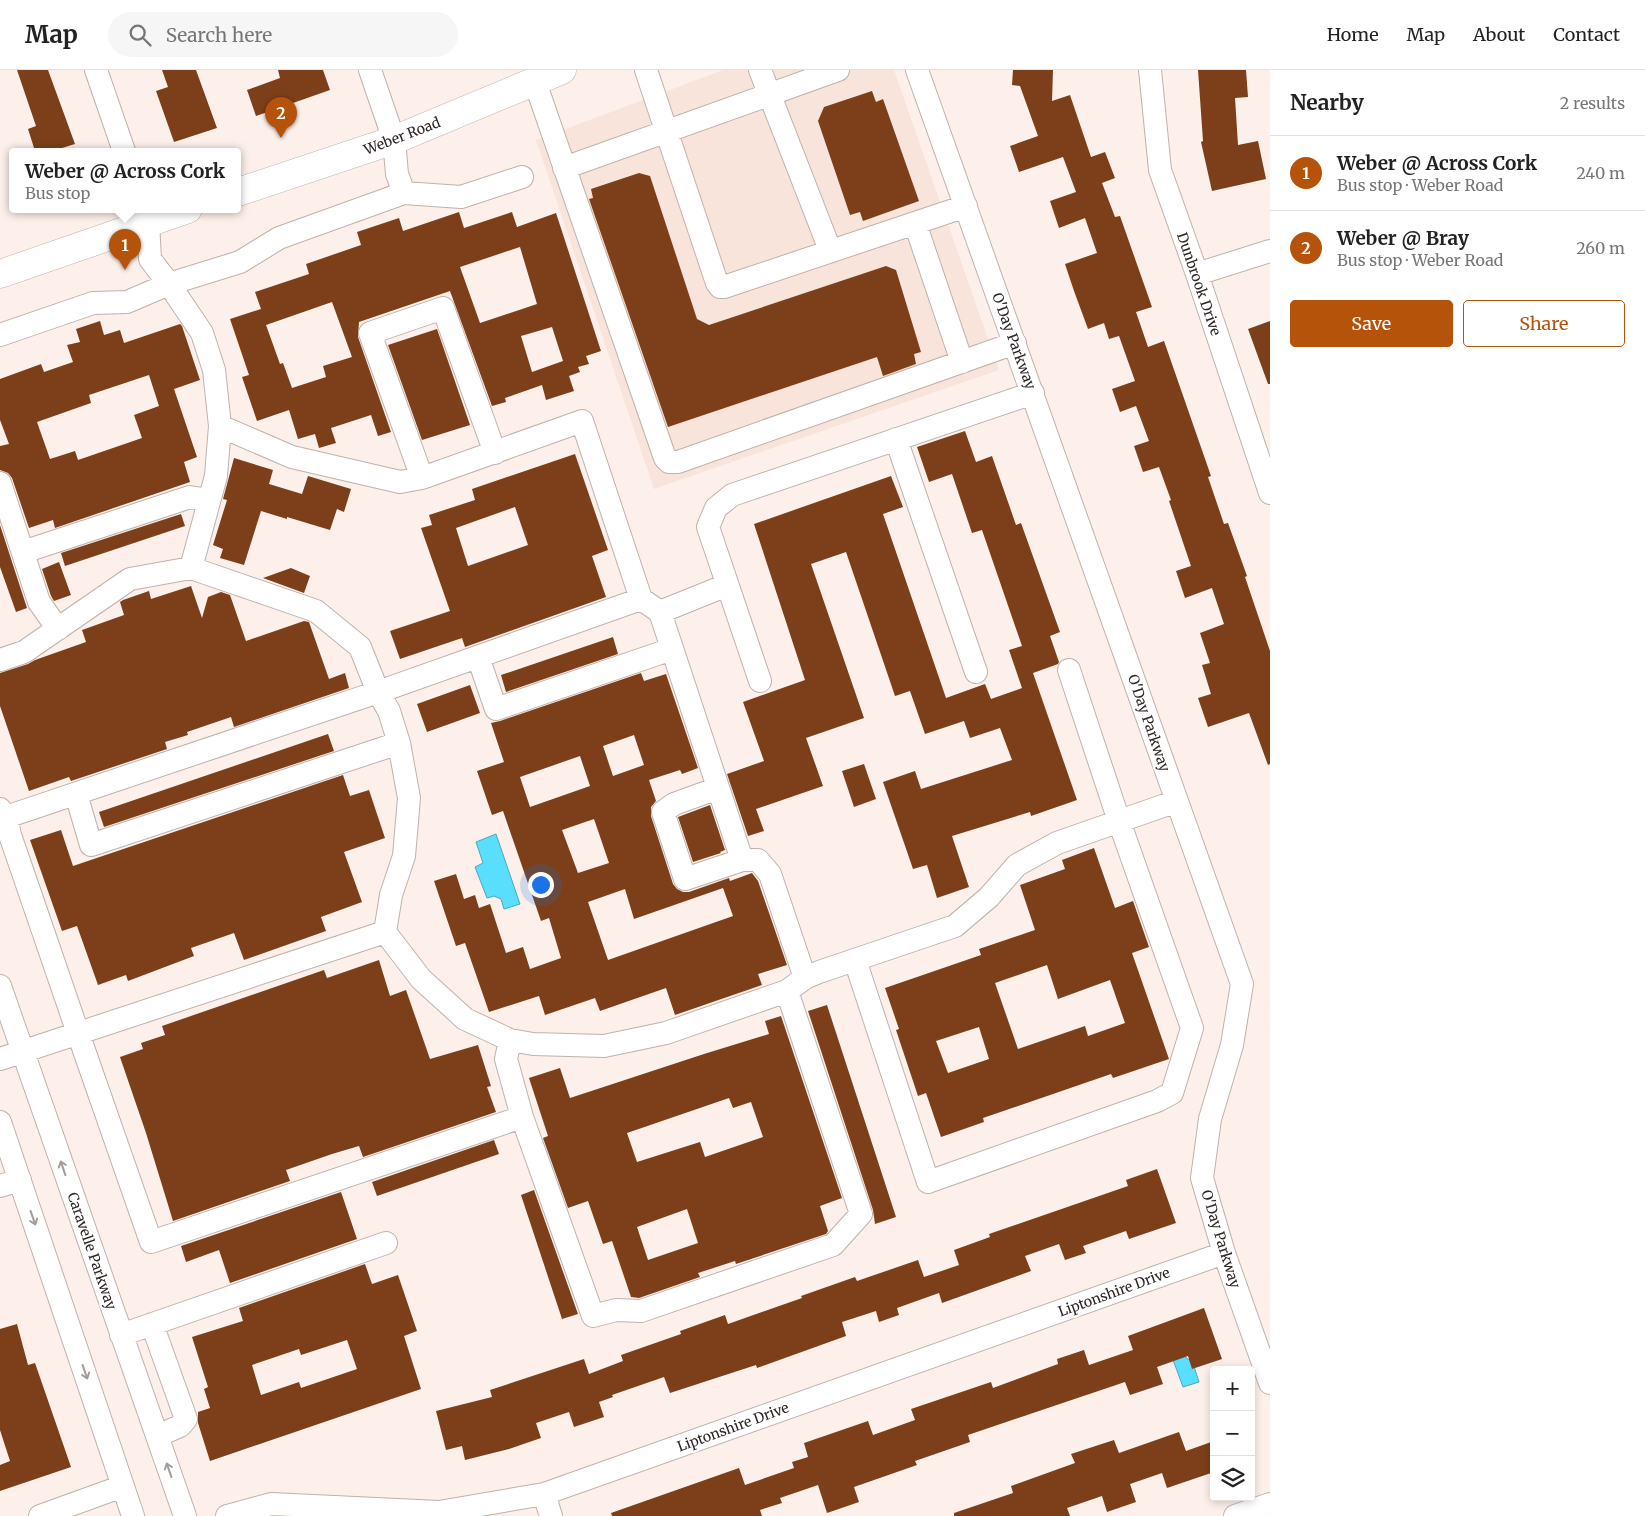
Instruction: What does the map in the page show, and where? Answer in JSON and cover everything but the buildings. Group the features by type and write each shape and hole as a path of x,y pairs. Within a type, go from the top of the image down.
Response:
{"main road":[{"name":"Weber Road","path":"241,191 394,140 562,70"},
{"path":"0,274 146,215 160,213"}],"street":[{"path":"96,70 123,148"},
{"path":"370,70 394,140 397,174 404,193"},
{"path":"646,70 717,283 720,287 966,206"},
{"path":"760,70 830,250"},
{"path":"564,168 838,70"},
{"name":"O'Day Parkway","path":"917,70 1242,984 1232,1045 1210,1119 1202,1178 1224,1253 1270,1383"},
{"name":"Dunbrook Drive","path":"1150,70 1160,170 1270,493"},
{"path":"534,82 665,458 669,462 678,462 1015,344"},
{"path":"0,335 93,303 127,302 169,284 240,262 279,238 404,193 461,197 522,177"},
{"path":"146,215 150,259 202,333 214,370 220,426 216,476 191,568"},
{"path":"915,223 962,362"},
{"path":"1197,274 1270,251"},
{"path":"422,478 370,333 443,308 495,453"},
{"path":"760,681 708,527 716,508 732,495 1033,393"},
{"path":"220,426 292,457 400,482 422,478 582,421 641,599 660,612 742,860"},
{"path":"896,439 976,672"},
{"path":"0,483 39,602 58,629"},
{"path":"23,552 190,496 210,500"},
{"path":"0,660 24,652 130,579 191,568 316,611 360,647 378,692 390,711 399,742 409,798 404,856 391,895 385,932 421,979 465,1018 510,1040 533,1044 604,1046 666,1033 796,985 855,960 955,926 989,897 1016,865 1057,843 1177,801"},
{"path":"660,612 727,585"},
{"path":"522,1117 151,1242 3,813 76,794 378,692 641,599"},
{"path":"478,656 496,709 672,649"},
{"path":"855,960 928,1182 1157,1101 1172,1093 1192,1028 1119,821 1069,670"},
{"path":"76,794 91,845 399,742"},
{"path":"510,1040 506,1059 522,1117 592,1316 616,1310 641,1311 833,1245 861,1214 796,985 770,874 758,860 742,860 685,879 663,812 674,804 718,788"},
{"path":"0,1059 385,932"},
{"name":"Caravelle Parkway","path":"0,986 185,1516"},
{"path":"0,1122 10,1183 133,1516"},
{"path":"121,1335 386,1243"},
{"name":"Liptonshire Drive","path":"227,1516 271,1504 439,1512 544,1494 1224,1253"},
{"path":"152,1324 186,1419 180,1426 157,1436"},
{"path":"40,1516 123,1486"},
{"path":"544,1494 551,1516"},
{"path":"1235,1516 1270,1504"}],"shaded area":[{"path":"723,70 894,70 999,370 654,489 536,140"}],"water":[{"path":"496,834 520,904 504,909 501,899 494,896 487,898 475,867 483,863 476,842"},
{"path":"1183,1355 1192,1360 1199,1382 1183,1387 1172,1357"}],"place":[{"name":"Weber @ Bray","path":"281,138"},
{"name":"Weber @ Across Cork","path":"125,270"}]}
